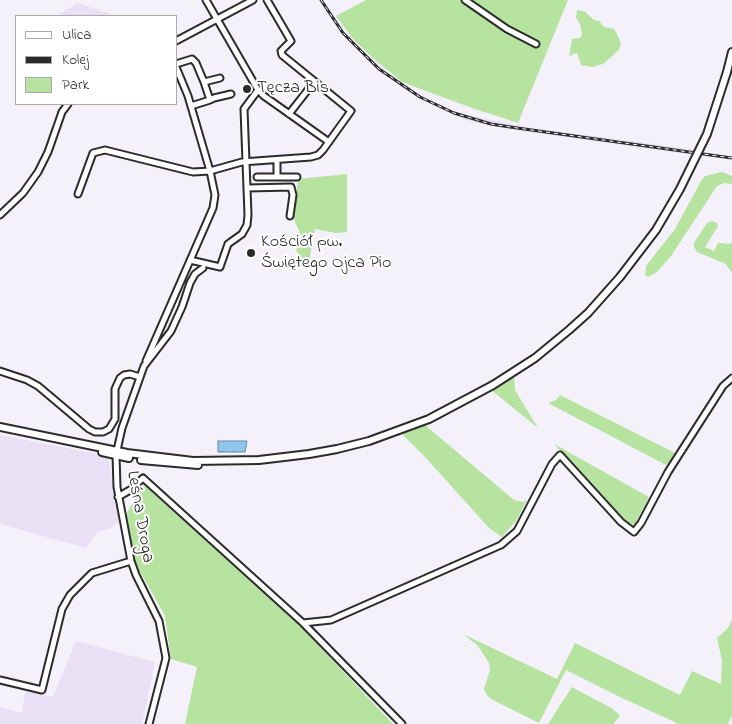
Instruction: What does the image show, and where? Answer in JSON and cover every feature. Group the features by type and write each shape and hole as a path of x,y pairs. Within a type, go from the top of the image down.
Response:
{"main road":[{"path":"0,431 116,453 158,458 201,461 259,460 309,454 354,445 429,419 476,395 535,358 588,313 620,277 656,230 680,189 707,134 732,52"},
{"path":"0,427 116,453"}],"street":[{"path":"206,0 258,90 329,142"},
{"path":"178,40 253,0"},
{"path":"78,194 94,153 105,150 193,172 210,171 246,161 310,157 318,155 324,150 351,111 282,55 281,51 291,41 267,0"},
{"path":"465,0 507,29 536,44"},
{"path":"178,65 192,59 196,63 210,100"},
{"path":"144,366 215,200 210,171 191,106 178,71"},
{"path":"204,82 220,78"},
{"path":"289,114 314,82"},
{"path":"190,260 220,267 228,244 242,234 247,225 244,109 258,90"},
{"path":"191,106 231,94"},
{"path":"0,215 23,193 38,172 60,117 67,105"},
{"path":"277,160 277,177"},
{"path":"257,177 297,177"},
{"path":"247,188 291,187 293,195 290,216"},
{"name":"Leśna Droga","path":"148,724 166,658 159,621 131,561 115,476 116,453 122,428 144,366 171,331 190,283 195,274 203,268"},
{"path":"0,371 27,380 38,386 95,432 103,432 109,429 114,419 114,390 120,378 130,374 140,377"},
{"path":"303,623 331,620 501,545 517,531 552,464 560,455 621,522 634,532 641,523 668,472 722,386 732,378"},
{"path":"118,496 130,490 143,478 303,623 402,724"},
{"path":"0,680 42,690 62,610 70,594 92,572 131,561"}],"shaded area":[{"path":"319,0 323,0 346,34 359,48 388,73 423,97 457,112 533,128 697,150 694,155 529,132 476,123 456,116 401,87 368,61 343,35"},
{"path":"77,3 111,15 59,15"},
{"path":"0,435 108,456 119,522 111,528 97,532 86,548 0,524"},
{"path":"76,641 155,662 142,724 0,724 0,707 22,713 25,691 53,697"}],"green space":[{"path":"366,0 568,0 518,123 402,82 353,39 336,16"},
{"path":"577,10 584,11 594,20 599,21 604,27 614,29 617,34 621,43 619,50 603,64 592,67 581,65 577,53 569,56 572,39 580,38 582,34 580,24 576,18"},
{"path":"722,172 732,176 732,184 724,183 717,186 671,256 657,272 648,277 645,275 646,266 675,229 701,181 705,176"},
{"path":"347,174 347,232 336,233 315,229 308,266 296,250 302,237 294,220 298,179"},
{"path":"713,221 718,226 705,247 714,251 718,243 730,244 732,242 732,273 726,264 697,252 694,247 694,243 708,222"},
{"path":"514,374 515,390 538,428 490,389"},
{"path":"560,395 677,454 666,465 548,403 556,400"},
{"path":"425,425 514,500 523,502 527,500 516,521 502,537 489,528 401,433"},
{"path":"554,444 649,497 635,524 627,525"},
{"path":"144,485 301,627 393,724 185,724 197,667 171,659 165,616 134,561 126,514"},
{"path":"732,619 732,715 728,724 679,724 566,670 539,723 491,699 486,694 484,689 490,670 489,663 478,646 463,634 557,679 575,643 680,695 692,671 721,684 722,660 717,638 728,628"},
{"path":"572,687 613,709 620,716 613,724 548,724"}],"water":[{"path":"218,441 247,441 245,452 218,452"}],"railway":[{"path":"321,0 343,33 379,69 420,97 454,113 491,124 732,158"}],"place":[{"name":"Tęcza Bis","path":"247,89"},
{"name":"Kościół pw. Świętego Ojca Pio","path":"251,253"}]}
